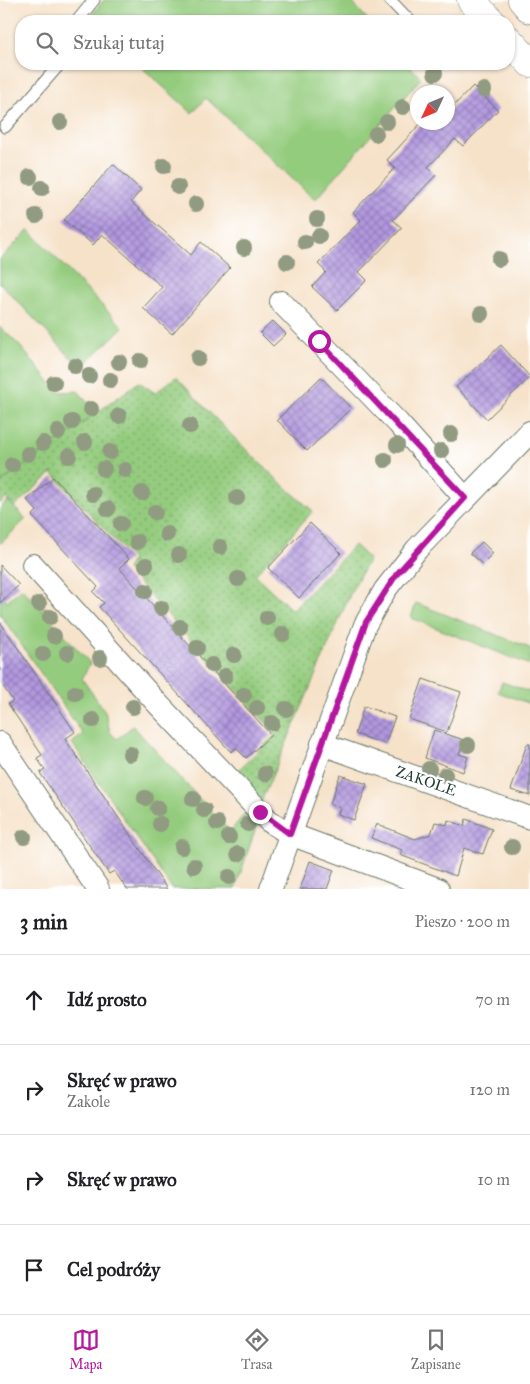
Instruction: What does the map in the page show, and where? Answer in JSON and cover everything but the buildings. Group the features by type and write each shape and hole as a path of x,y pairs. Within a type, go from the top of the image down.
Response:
{"street":[{"path":"471,0 485,15"},
{"path":"522,0 530,9"},
{"path":"515,47 530,63"},
{"path":"281,302 386,411 465,498"},
{"path":"271,889 365,625 375,606 407,562 465,498 530,432"},
{"path":"33,565 250,804 269,821 290,834 438,889"},
{"path":"0,743 98,889"},
{"name":"ZAKOLE","path":"322,744 530,818"}],"lane":[{"path":"82,15 94,0"},
{"path":"390,0 404,15"},
{"path":"6,127 55,70"}],"green space":[{"path":"104,0 350,0 364,15 92,15"},
{"path":"145,70 414,70 421,78 415,85 410,85 410,91 315,200 206,98 192,113"},
{"path":"29,230 123,327 81,368 0,283 0,259"},
{"path":"0,327 19,345 58,392 78,391 106,424 0,489"},
{"path":"176,377 260,463 313,511 255,575 292,610 354,545 369,559 352,590 261,802 234,774 276,734 127,570 132,559 52,473 14,507 6,498 0,504 0,483 139,382 155,393"},
{"path":"8,501 26,519 0,544 0,508"},
{"path":"22,588 90,663 82,679 105,711 110,732 117,739 133,726 230,832 250,807 260,816 235,889 172,889 72,743 83,734 0,614 0,593 7,601"},
{"path":"416,603 530,648 530,665 411,618"},
{"path":"502,682 530,692 530,704 498,692"}],"route":[{"path":"260,812 269,821 290,834 366,622 396,575 465,498 398,423 319,341"}]}
